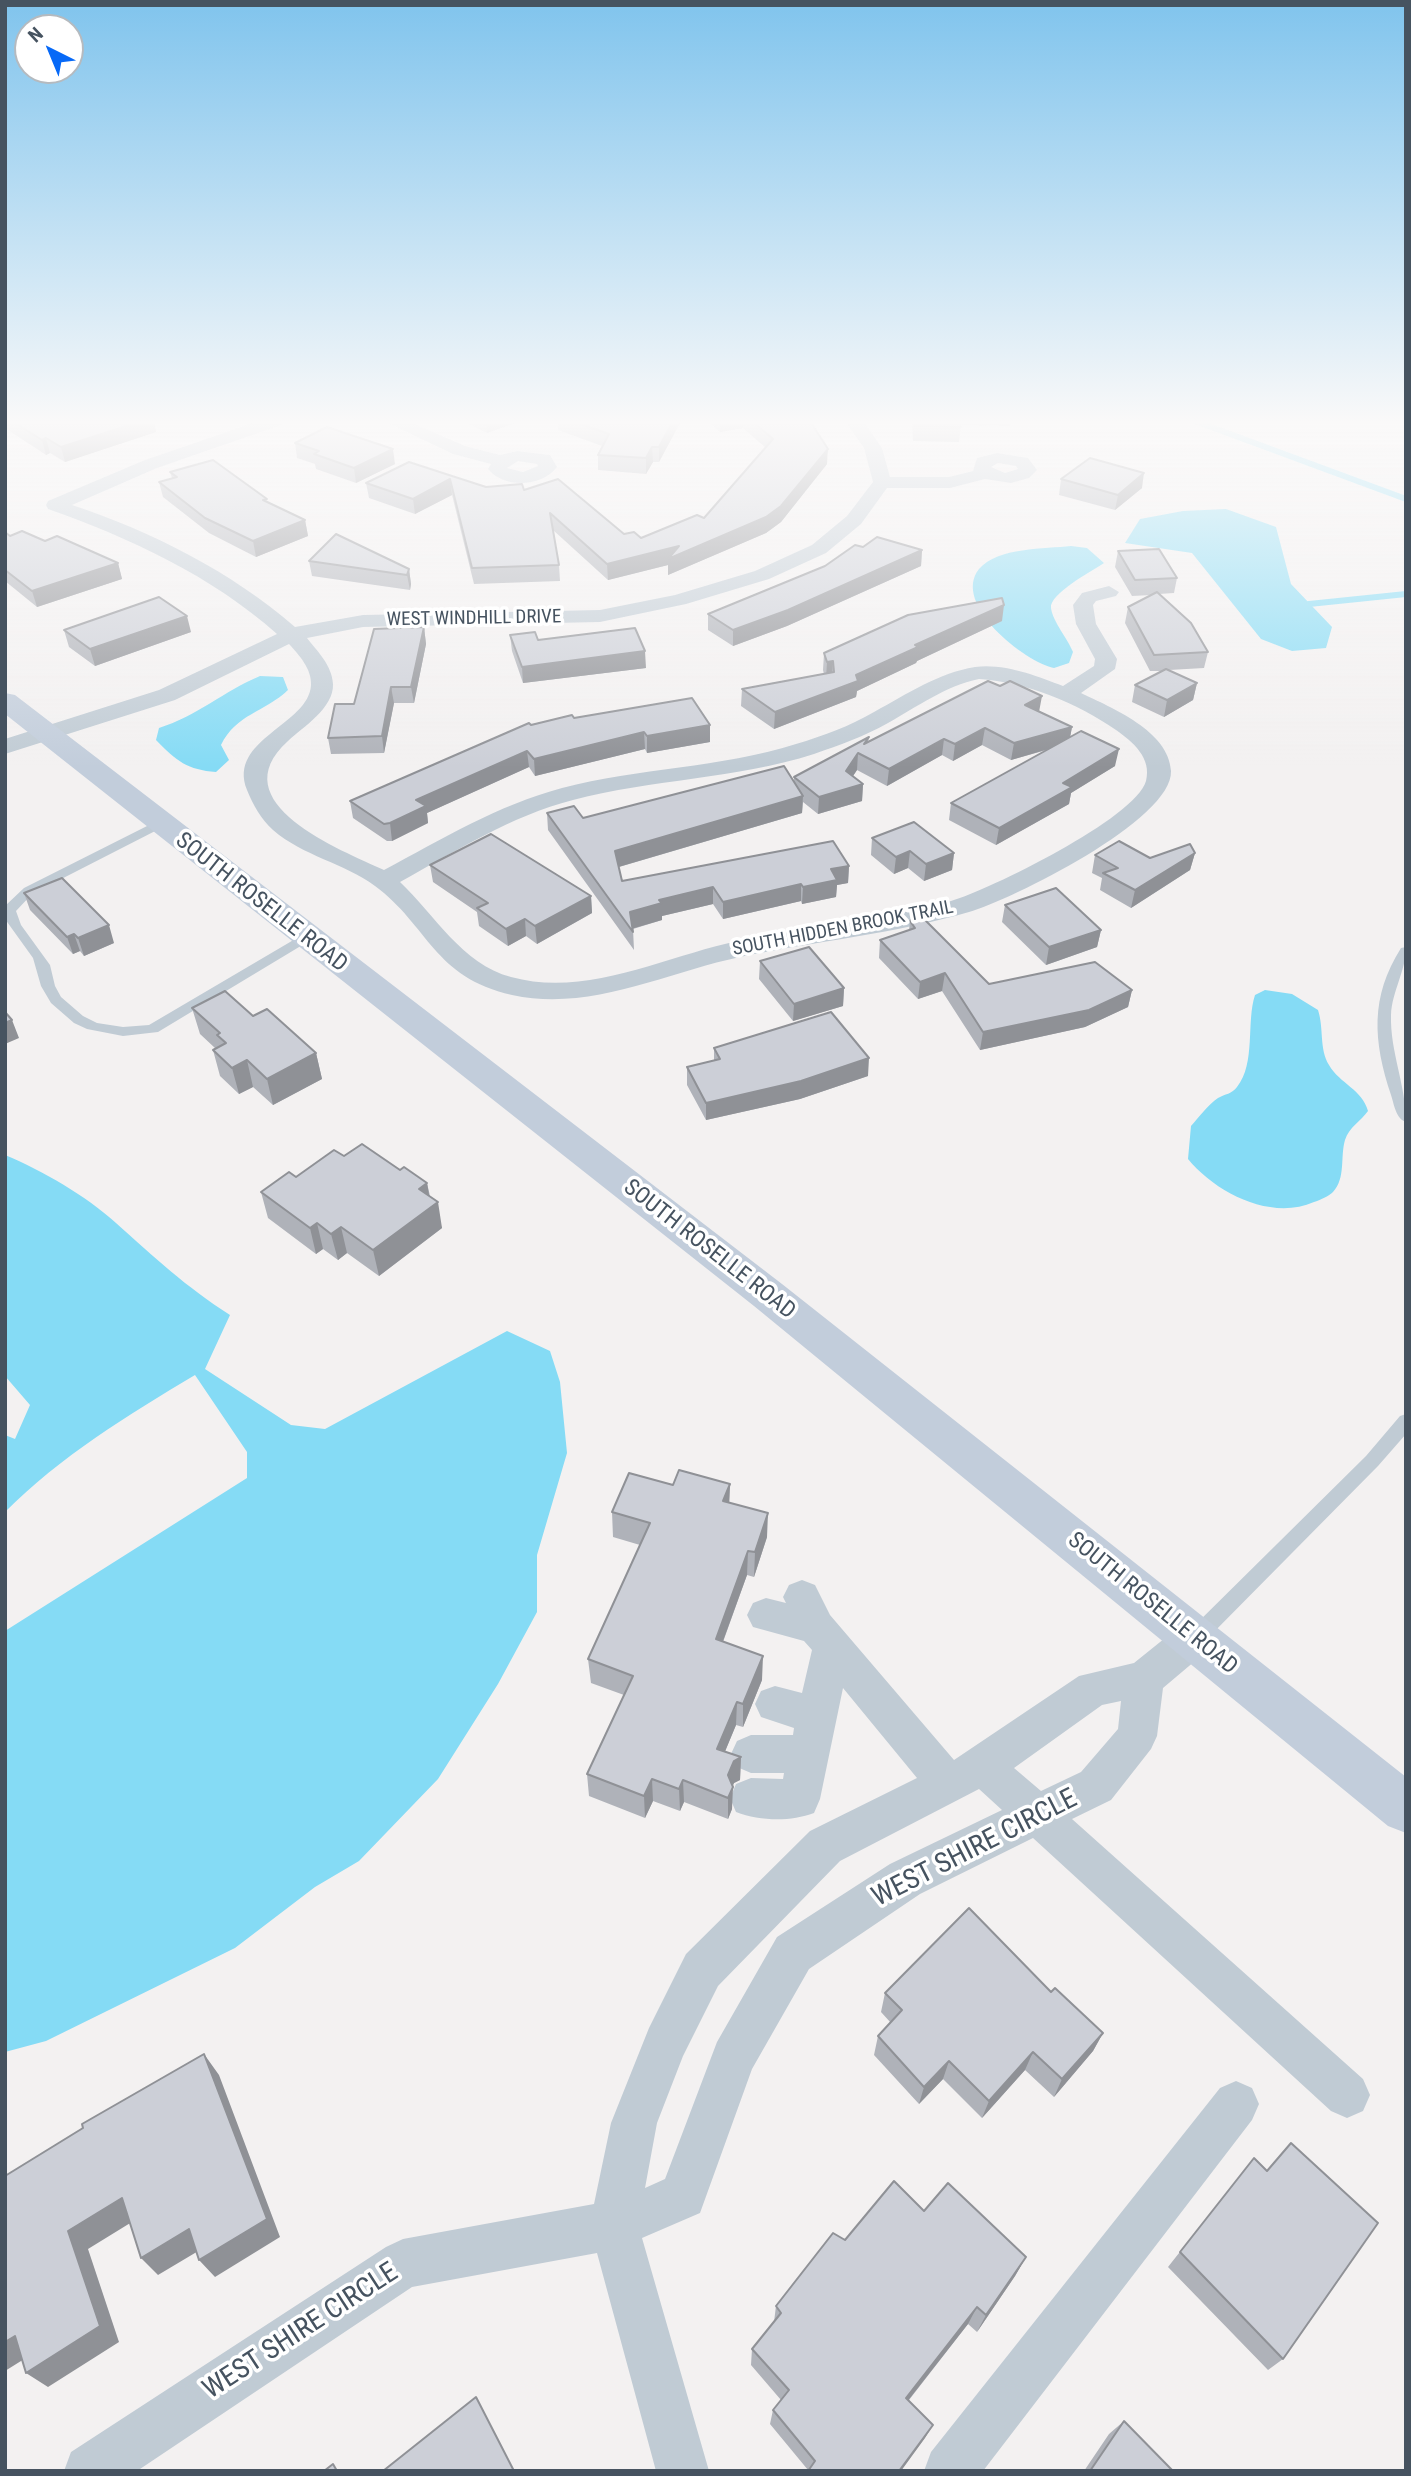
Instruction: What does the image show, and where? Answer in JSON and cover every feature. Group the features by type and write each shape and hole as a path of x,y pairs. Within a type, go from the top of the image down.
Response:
{"main road":[{"name":"SOUTH ROSELLE ROAD","path":"5,701 159,824 768,1295 1406,1809"}],"street":[{"name":"SOUTH HIDDEN BROOK TRAIL","path":"136,537 186,561 293,634 317,660 322,675 322,691 312,708 266,746 258,769 257,786 265,806 298,836 384,880 470,969 496,981 528,990 563,991 607,985 734,950 937,912 996,894 1131,814 1149,799 1160,780 1153,751 1120,722 1026,678 1003,674 965,676 866,726 803,750 704,772 570,793 531,806 384,880"},
{"name":"WEST WINDHILL DRIVE","path":"5,747 167,695 293,634 363,621 600,616 680,600 762,575 819,549 834,537"},
{"path":"1064,695 1104,669 1106,659 1086,624 1083,605 1089,597 1109,592"},
{"path":"766,1615 817,1623 965,1775 1038,1816 1347,2095"},
{"path":"751,1798 799,1799 817,1715 817,1623"},
{"path":"683,2471 614,2225 634,2123 665,2044 702,1970 825,1846 965,1775 1093,1689 1144,1679 1194,1638"},
{"name":"WEST SHIRE CIRCLE","path":"90,2471 403,2264 614,2225 683,2196 733,2058 793,1953 905,1879 1096,1786 1137,1736 1144,1679"},
{"path":"775,1704 817,1715"},
{"path":"751,1754 808,1754"},
{"path":"950,2471 1236,2104"}],"lane":[{"path":"159,824 28,891 9,910 12,922 43,964 49,987 75,1019 131,1034 153,1029 306,938"},
{"path":"1406,951 1392,970 1384,993 1383,1019 1387,1058 1406,1116"},
{"path":"1194,1638 1372,1461 1406,1421"}],"water":[{"path":"1129,537 1279,537 1291,584 1332,627 1326,648 1292,651 1261,639 1192,553 1125,543"},
{"path":"1071,546 1087,548 1104,563 1081,577 1052,602 1055,619 1073,652 1069,663 1054,668 1026,655 995,629 975,598 973,583 979,569 998,557 1022,550"},
{"path":"260,676 283,677 288,690 243,720 227,735 221,745 229,760 216,772 183,763 156,740 159,728 186,717"},
{"path":"1265,990 1292,994 1318,1010 1326,1059 1334,1072 1361,1097 1368,1111 1347,1135 1340,1180 1333,1192 1297,1207 1263,1206 1229,1193 1213,1183 1188,1159 1191,1126 1214,1101 1231,1093 1243,1077 1249,1054 1252,1006 1255,995"},
{"path":"5,1155 77,1193 184,1282 230,1315 205,1369 291,1425 325,1429 507,1331 550,1351 560,1382 567,1453 537,1555 537,1612 498,1684 438,1779 359,1861 315,1887 235,1948 46,2041 5,2052 5,1631 247,1478 247,1452 195,1375 120,1421 72,1455 5,1512 5,1435 15,1439 30,1405 5,1376"}],"building":[{"path":"5,537 35,537 45,541 58,537 118,563 32,591 5,570"},
{"path":"244,537 264,537 253,541"},
{"path":"333,537 341,537 409,569 407,575 309,561"},
{"path":"464,537 554,537 559,565 472,568"},
{"path":"576,537 720,537 668,559 679,546 607,564"},
{"path":"877,537 922,550 788,610 733,630 708,614 825,566 855,545 863,547"},
{"path":"1159,549 1177,578 1135,580 1118,551"},
{"path":"1157,592 1191,623 1208,652 1154,655 1128,607"},
{"path":"159,597 187,616 90,649 64,630"},
{"path":"1002,598 1004,605 856,675 858,681 775,712 742,689 834,672 833,661 827,662 824,653 908,615"},
{"path":"424,627 411,687 391,687 382,736 328,738 335,704 354,704 374,629"},
{"path":"635,628 645,651 522,667 510,635 535,632 538,640"},
{"path":"1166,669 1197,683 1167,700 1135,685"},
{"path":"988,681 1000,686 1010,681 1042,696 1025,705 1072,727 1014,743 985,728 955,744 944,739 889,769 858,753 846,771 863,784 819,797 794,777 869,737 864,744"},
{"path":"692,698 710,725 647,736 644,732 534,759 527,751 416,800 426,806 390,823 384,824 350,801 529,723 531,725 572,715 574,718"},
{"path":"1081,731 1119,749 1063,783 1072,787 999,828 951,803"},
{"path":"784,766 803,796 615,851 622,881 833,841 849,866 831,869 837,880 803,887 801,884 723,902 713,887 659,900 662,903 630,912 633,932 547,813 574,806 583,818"},
{"path":"914,822 954,853 926,864 910,851 896,857 872,838"},
{"path":"491,834 591,896 535,926 525,919 506,929 477,908 488,903 430,865"},
{"path":"1119,841 1150,858 1190,844 1195,853 1135,890 1103,873 1118,868 1095,855"},
{"path":"62,878 109,925 78,938 74,934 67,937 24,893"},
{"path":"1056,888 1101,930 1049,947 1005,905"},
{"path":"919,914 989,984 1095,962 1132,990 1089,1010 983,1032 945,973 920,982 880,940 915,928 910,921"},
{"path":"809,947 844,988 794,1004 760,961"},
{"path":"225,991 253,1016 267,1009 316,1053 267,1079 247,1060 232,1068 213,1050 226,1043 217,1035 220,1033 192,1008"},
{"path":"5,1012 12,1020 5,1023"},
{"path":"831,1012 869,1058 801,1081 706,1103 687,1067 720,1059 714,1048"},
{"path":"362,1144 400,1170 404,1167 427,1183 419,1189 438,1202 373,1250 341,1227 331,1234 317,1223 310,1228 261,1192 289,1172 296,1177 334,1150 344,1156"},
{"path":"679,1470 730,1484 723,1501 768,1513 755,1552 748,1551 716,1639 763,1656 743,1704 737,1702 717,1749 741,1757 734,1761 728,1775 733,1787 728,1798 683,1780 679,1789 652,1779 644,1796 587,1774 633,1676 588,1659 650,1523 612,1512 629,1473 673,1485"},
{"path":"969,1908 1051,1992 1055,1988 1103,2033 1062,2079 1033,2052 989,2101 949,2061 924,2087 878,2036 902,2010 885,1993"},
{"path":"204,2054 267,2219 199,2260 189,2229 141,2258 122,2198 68,2231 100,2326 26,2373 15,2336 5,2342 5,2176 83,2128 82,2124"},
{"path":"1291,2143 1378,2223 1283,2359 1180,2252 1254,2158 1267,2171"},
{"path":"894,2181 924,2211 948,2183 1026,2257 986,2315 977,2307 906,2398 933,2425 899,2471 808,2471 815,2461 773,2410 789,2390 752,2349 781,2313 776,2306 833,2233 845,2240"},
{"path":"476,2397 514,2471 383,2471"},
{"path":"1124,2421 1173,2471 1090,2471"},
{"path":"333,2464 337,2471 324,2471"}],"waterway":[{"path":"1309,604 1406,594"}]}
